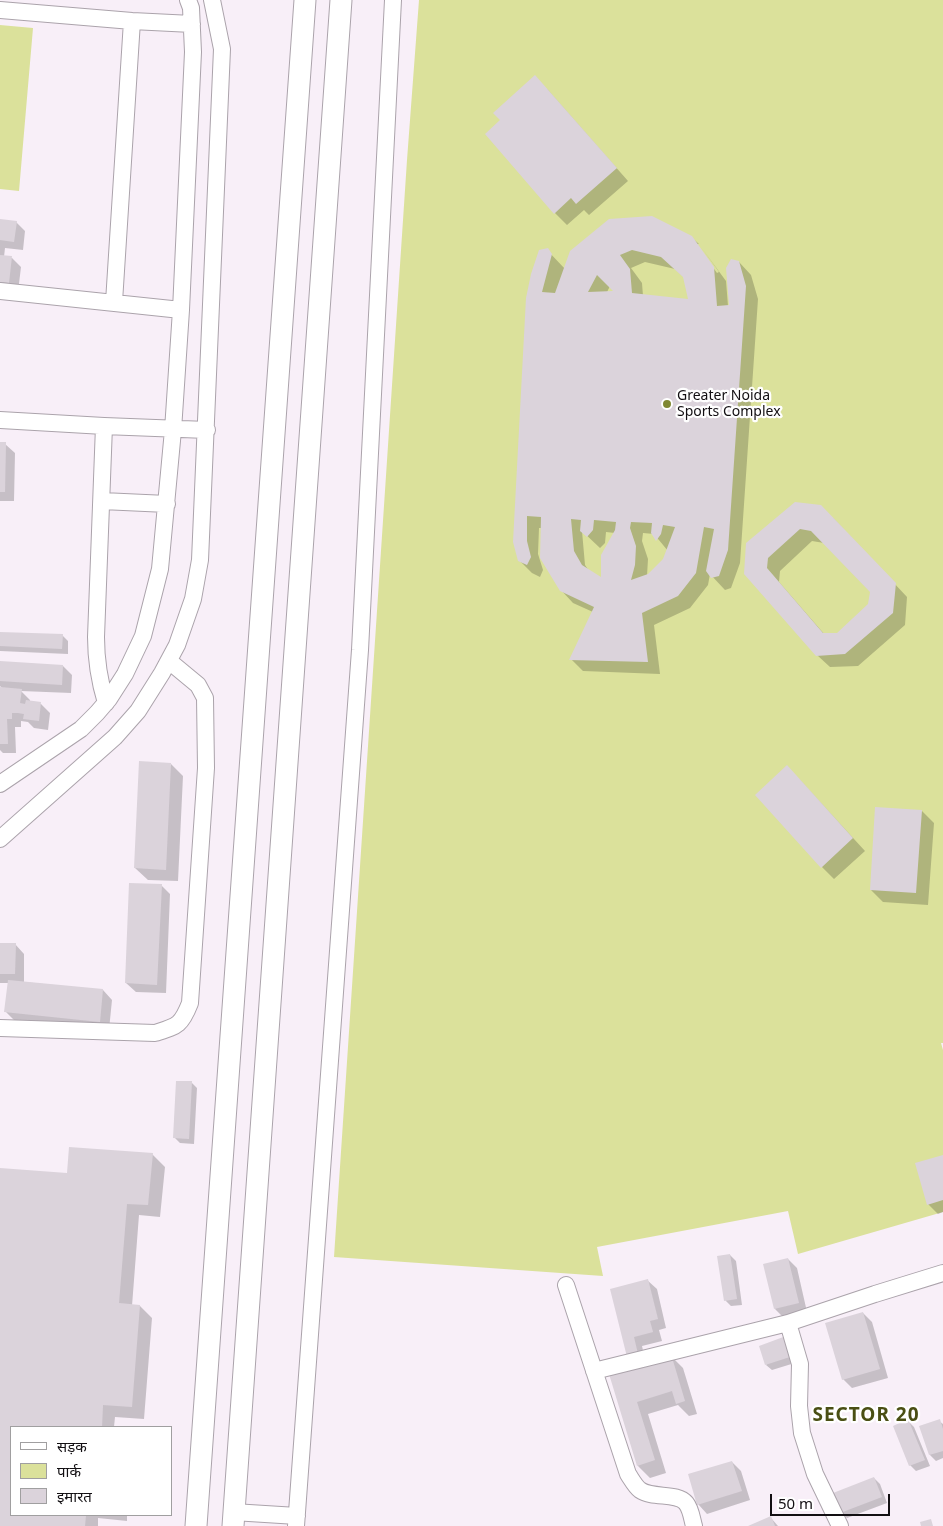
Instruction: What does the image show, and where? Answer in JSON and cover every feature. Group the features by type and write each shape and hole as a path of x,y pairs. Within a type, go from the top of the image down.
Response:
{"street":[{"path":"0,784 81,729 106,703 125,674 143,636 160,569 173,430 181,310 193,62 192,24 188,0"},
{"path":"0,839 116,737 138,711 177,645 193,599 200,560 207,430 222,49 212,0"},
{"path":"196,1526 305,0"},
{"path":"341,0 233,1519 297,1521 360,650 394,0"},
{"path":"0,10 192,24"},
{"path":"114,302 132,21"},
{"path":"0,291 181,310"},
{"path":"0,420 173,430 207,430"},
{"path":"104,426 96,664 106,703"},
{"path":"102,501 167,504"},
{"path":"0,1028 155,1033 177,1026 185,1016 190,1003 206,768 205,698 198,685 168,661"},
{"path":"594,1371 788,1323 943,1273"},
{"path":"566,1285 628,1474 635,1485 648,1494 680,1499 685,1502 694,1526"},
{"path":"788,1323 800,1364 799,1406 802,1433 815,1474 840,1526"}],"green space":[{"name":"Greater Noida Sports Complex","path":"419,0 943,0 943,1043 941,1043 943,1050 943,1212 798,1254 788,1211 597,1247 603,1276 334,1257"},
{"path":"0,25 33,28 19,191 0,189"}],"building":[{"path":"535,75 617,168 576,204 571,198 554,214 485,134 500,120 493,113"},
{"path":"652,216 692,236 714,267 717,306 729,305 726,268 731,259 739,261 746,286 728,550 719,576 711,578 706,571 714,529 704,527 696,573 678,596 642,613 648,662 569,660 594,607 560,591 540,558 541,517 527,516 527,541 531,557 527,565 518,561 513,542 526,298 531,274 539,250 548,248 552,254 542,292 555,293 570,251 609,219","holes":["632,250 661,257 683,277 688,299 632,293 630,269 620,255","597,275 613,291 588,292","571,519 581,520 580,531 587,537 593,530 594,520 616,522 615,530 601,555 601,577 582,565 574,551","631,522 652,523 651,533 656,541 661,534 663,525 675,527 663,559 648,574 631,580 635,565 636,546 630,528"]},
{"path":"0,219 17,221 14,242 0,240"},
{"path":"0,255 12,256 9,283 0,282"},
{"path":"0,442 6,442 5,492 0,492"},
{"path":"795,502 821,505 896,583 893,613 845,654 816,656 744,574 746,543","holes":["800,529 811,531 870,592 868,604 837,633 823,633 767,568 768,558"]},
{"path":"0,632 63,634 62,649 0,646"},
{"path":"0,661 63,665 62,685 0,681"},
{"path":"0,687 22,689 20,703 25,704 26,700 41,702 39,721 23,719 24,714 18,713 12,713 12,719 7,719 8,744 0,744"},
{"path":"139,761 171,763 166,870 134,868"},
{"path":"787,765 853,838 821,868 755,795"},
{"path":"875,807 922,810 916,893 870,890"},
{"path":"129,883 162,884 157,985 125,983"},
{"path":"0,943 16,943 15,974 0,974"},
{"path":"8,980 103,989 100,1022 4,1012"},
{"path":"176,1081 192,1081 189,1139 173,1138"},
{"path":"69,1147 153,1153 148,1205 127,1204 119,1303 140,1305 132,1407 103,1405 102,1426 10,1426 10,1516 86,1516 85,1526 0,1526 0,1168 67,1173"},
{"path":"943,1155 943,1200 927,1205 915,1163"},
{"path":"730,1254 737,1299 724,1301 717,1256"},
{"path":"788,1258 799,1303 774,1309 763,1264"},
{"path":"648,1279 658,1319 650,1321 653,1332 634,1337 638,1354 627,1357 610,1289"},
{"path":"863,1312 880,1369 842,1380 825,1323"},
{"path":"786,1336 793,1356 765,1365 759,1346"},
{"path":"671,1354 685,1401 676,1404 672,1391 637,1402 655,1460 637,1466 609,1374"},
{"path":"908,1419 925,1460 909,1466 893,1426"},
{"path":"940,1419 943,1429 943,1451 929,1455 919,1426"},
{"path":"732,1461 742,1491 697,1505 688,1474"},
{"path":"874,1477 882,1497 840,1513 833,1493"},
{"path":"771,1516 775,1526 748,1526"},
{"path":"931,1519 933,1526 921,1526 920,1522"}],"place":[{"name":"Greater Noida Sports Complex","path":"667,404"}],"district":[{"name":"SECTOR 20","path":"866,1416"}]}
